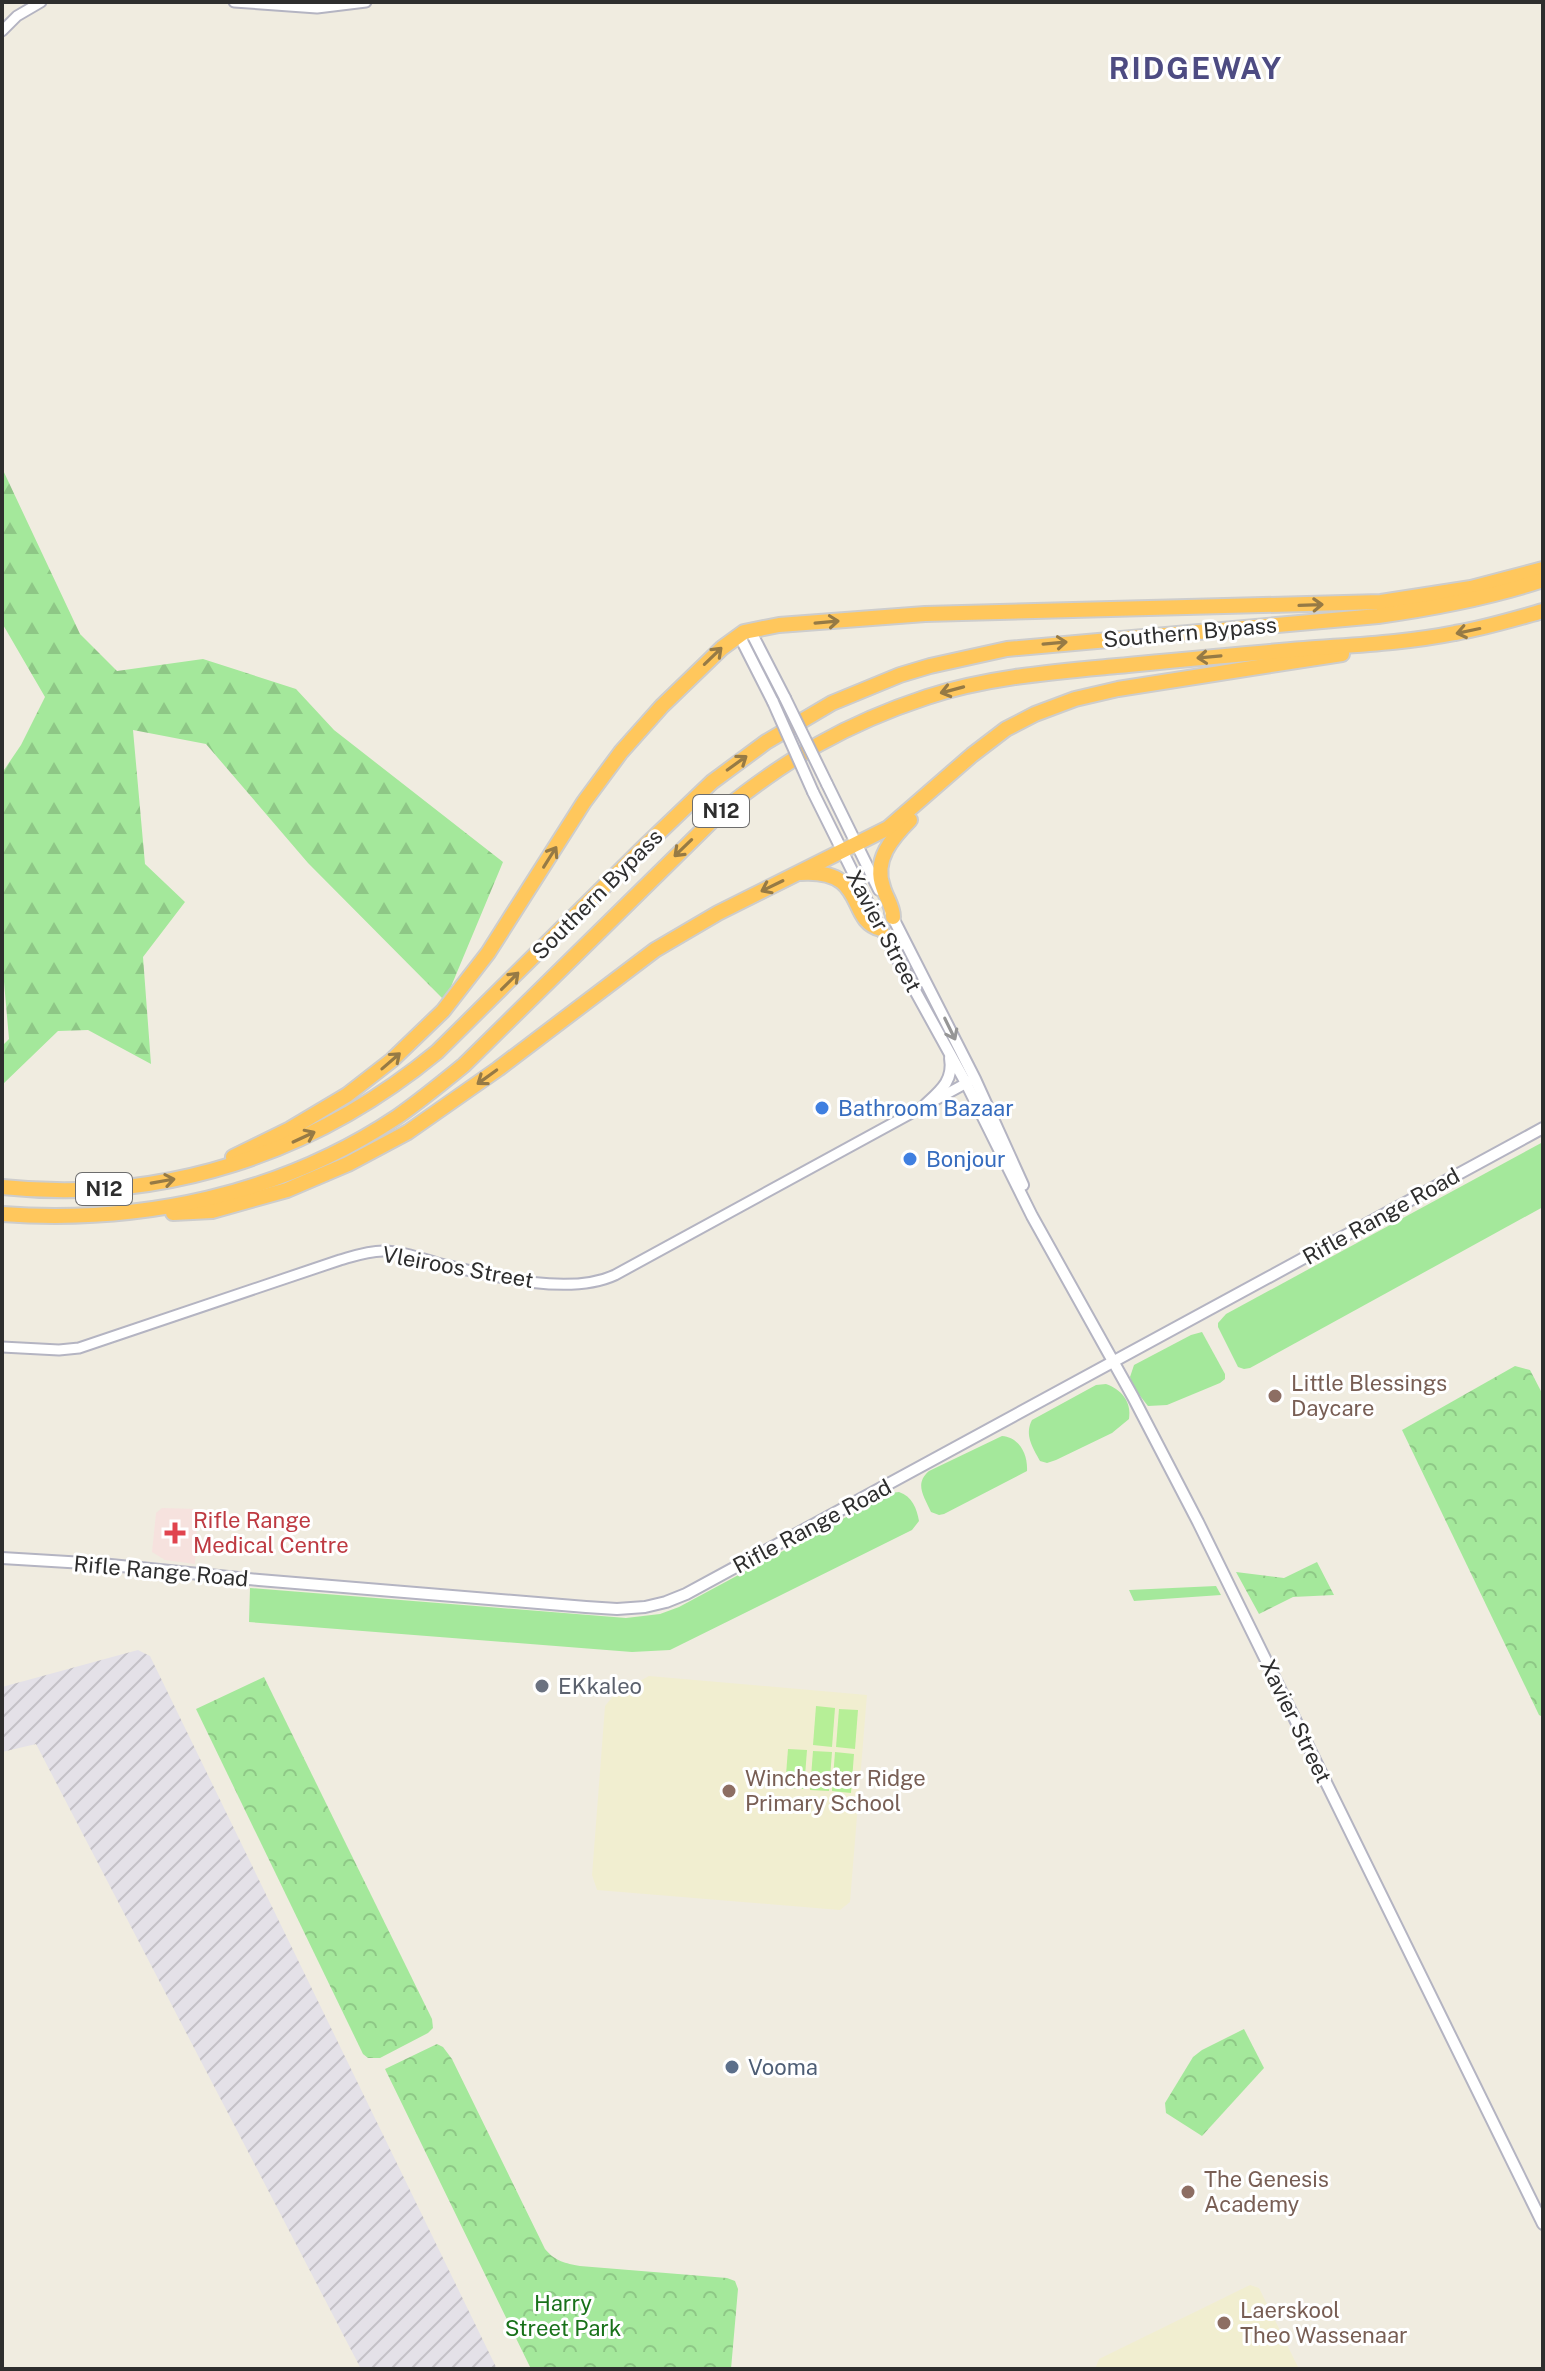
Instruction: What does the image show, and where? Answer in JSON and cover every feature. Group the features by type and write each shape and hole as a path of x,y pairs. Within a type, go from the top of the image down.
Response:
{"highway":[{"path":"204,1173 290,1129 347,1095 392,1060 443,1011 488,953 584,802 621,752 662,706 722,648 744,633 779,625 925,614 1381,602 1471,588 1543,569"},
{"name":"Southern Bypass","path":"2,1187 46,1191 107,1189 166,1181 261,1155 331,1125 381,1096 459,1032 712,782 766,742 832,703 871,687 930,666 1007,649 1378,616 1437,608 1543,580"},
{"name":"Southern Bypass","path":"2,1214 92,1217 207,1200 271,1180 341,1149 396,1117 472,1057 722,811 799,754 857,724 929,696 1002,678 1394,642 1456,633 1543,611"},
{"path":"141,1212 199,1213 248,1202 287,1190 369,1154 427,1121 655,950 718,913 888,828 952,771 1006,729 1054,706 1118,689 1308,660 1394,642"},
{"path":"893,917 893,909 881,880 885,851 952,771"},
{"path":"798,873 816,872 838,878 848,887 868,923 881,929"}],"main road":[{"name":"Xavier Street","path":"744,633 785,698 893,917 1018,1190 1198,1522 1543,2224"},
{"name":"Xavier Street","path":"744,633 813,792 881,929 948,1049 970,1081"},
{"path":"924,1106 944,1088 950,1078 952,1068 948,1049"},
{"name":"Rifle Range Road","path":"2,1558 586,1607 617,1609 666,1602 686,1594 1543,1128"}],"street":[{"path":"2,31 17,16 41,2"},
{"path":"234,2 317,8 366,2"},
{"name":"Vleiroos Street","path":"2,1347 79,1348 340,1260 379,1251 513,1279 577,1285 597,1282 970,1081"}],"shaded area":[{"name":"Rifle Range Medical Centre","path":"162,1508 198,1509 195,1564 165,1560 152,1552 156,1513"},
{"path":"138,1650 150,1656 497,2369 361,2369 36,1744 2,1752 2,1687"},
{"name":"Winchester Ridge Primary School","path":"649,1676 867,1695 850,1902 840,1910 597,1890 592,1875 605,1706 614,1695"},
{"name":"Laerskool Theo Wassenaar","path":"1250,2285 1259,2288 1299,2369 1095,2369 1099,2359"}],"green space":[{"path":"2,468 80,634 117,671 203,659 296,689 334,730 503,862 445,1001 308,863 206,744 133,730 145,864 185,902 143,957 151,1064 88,1030 58,1031 2,1085 2,1046 9,1039 2,959 2,773 21,745 45,697 2,623"},
{"path":"1543,1142 1543,1207 1250,1368 1238,1367 1218,1327 1226,1314"},
{"path":"1202,1332 1225,1379 1167,1405 1148,1406 1133,1387 1130,1377 1134,1365"},
{"path":"1515,1366 1530,1370 1543,1395 1543,1717 1539,1715 1402,1430"},
{"path":"1106,1384 1124,1397 1129,1407 1129,1419 1112,1433 1056,1460 1047,1463 1040,1461 1029,1436 1032,1420 1096,1385"},
{"path":"1002,1436 1018,1443 1026,1458 1027,1471 944,1514 931,1512 921,1485 924,1476"},
{"path":"899,1492 911,1500 917,1512 919,1521 912,1530 670,1650 632,1652 249,1622 250,1588 626,1618 660,1614 679,1607 891,1493"},
{"path":"1317,1562 1334,1595 1293,1597 1259,1614 1236,1572 1284,1578"},
{"path":"1216,1586 1221,1595 1134,1601 1129,1590"},
{"path":"264,1677 432,2019 433,2028 428,2033 380,2058 368,2058 363,2054 196,1709"},
{"path":"816,1706 835,1708 832,1747 813,1745"},
{"path":"839,1709 858,1710 855,1749 836,1747"},
{"path":"788,1749 807,1750 804,1789 785,1788"},
{"path":"813,1751 832,1752 829,1791 810,1790"},
{"path":"835,1752 854,1754 851,1793 832,1791"},
{"path":"1244,2029 1264,2068 1202,2136 1166,2113 1165,2103 1193,2057"},
{"name":"Harry Street Park","path":"437,2044 452,2059 545,2249 553,2257 580,2266 735,2281 738,2289 731,2369 531,2369 385,2069"}],"place":[{"name":"Bathroom Bazaar","path":"822,1108"},
{"name":"Bonjour","path":"910,1159"},
{"name":"Little Blessings Daycare","path":"1275,1396"},
{"name":"Rifle Range Medical Centre","path":"175,1533"},
{"name":"EKkaleo","path":"542,1686"},
{"name":"Winchester Ridge Primary School","path":"729,1791"},
{"name":"Vooma","path":"732,2067"},
{"name":"The Genesis Academy","path":"1188,2192"},
{"name":"Laerskool Theo Wassenaar","path":"1224,2323"}],"district":[{"name":"RIDGEWAY","path":"1196,69"}]}
